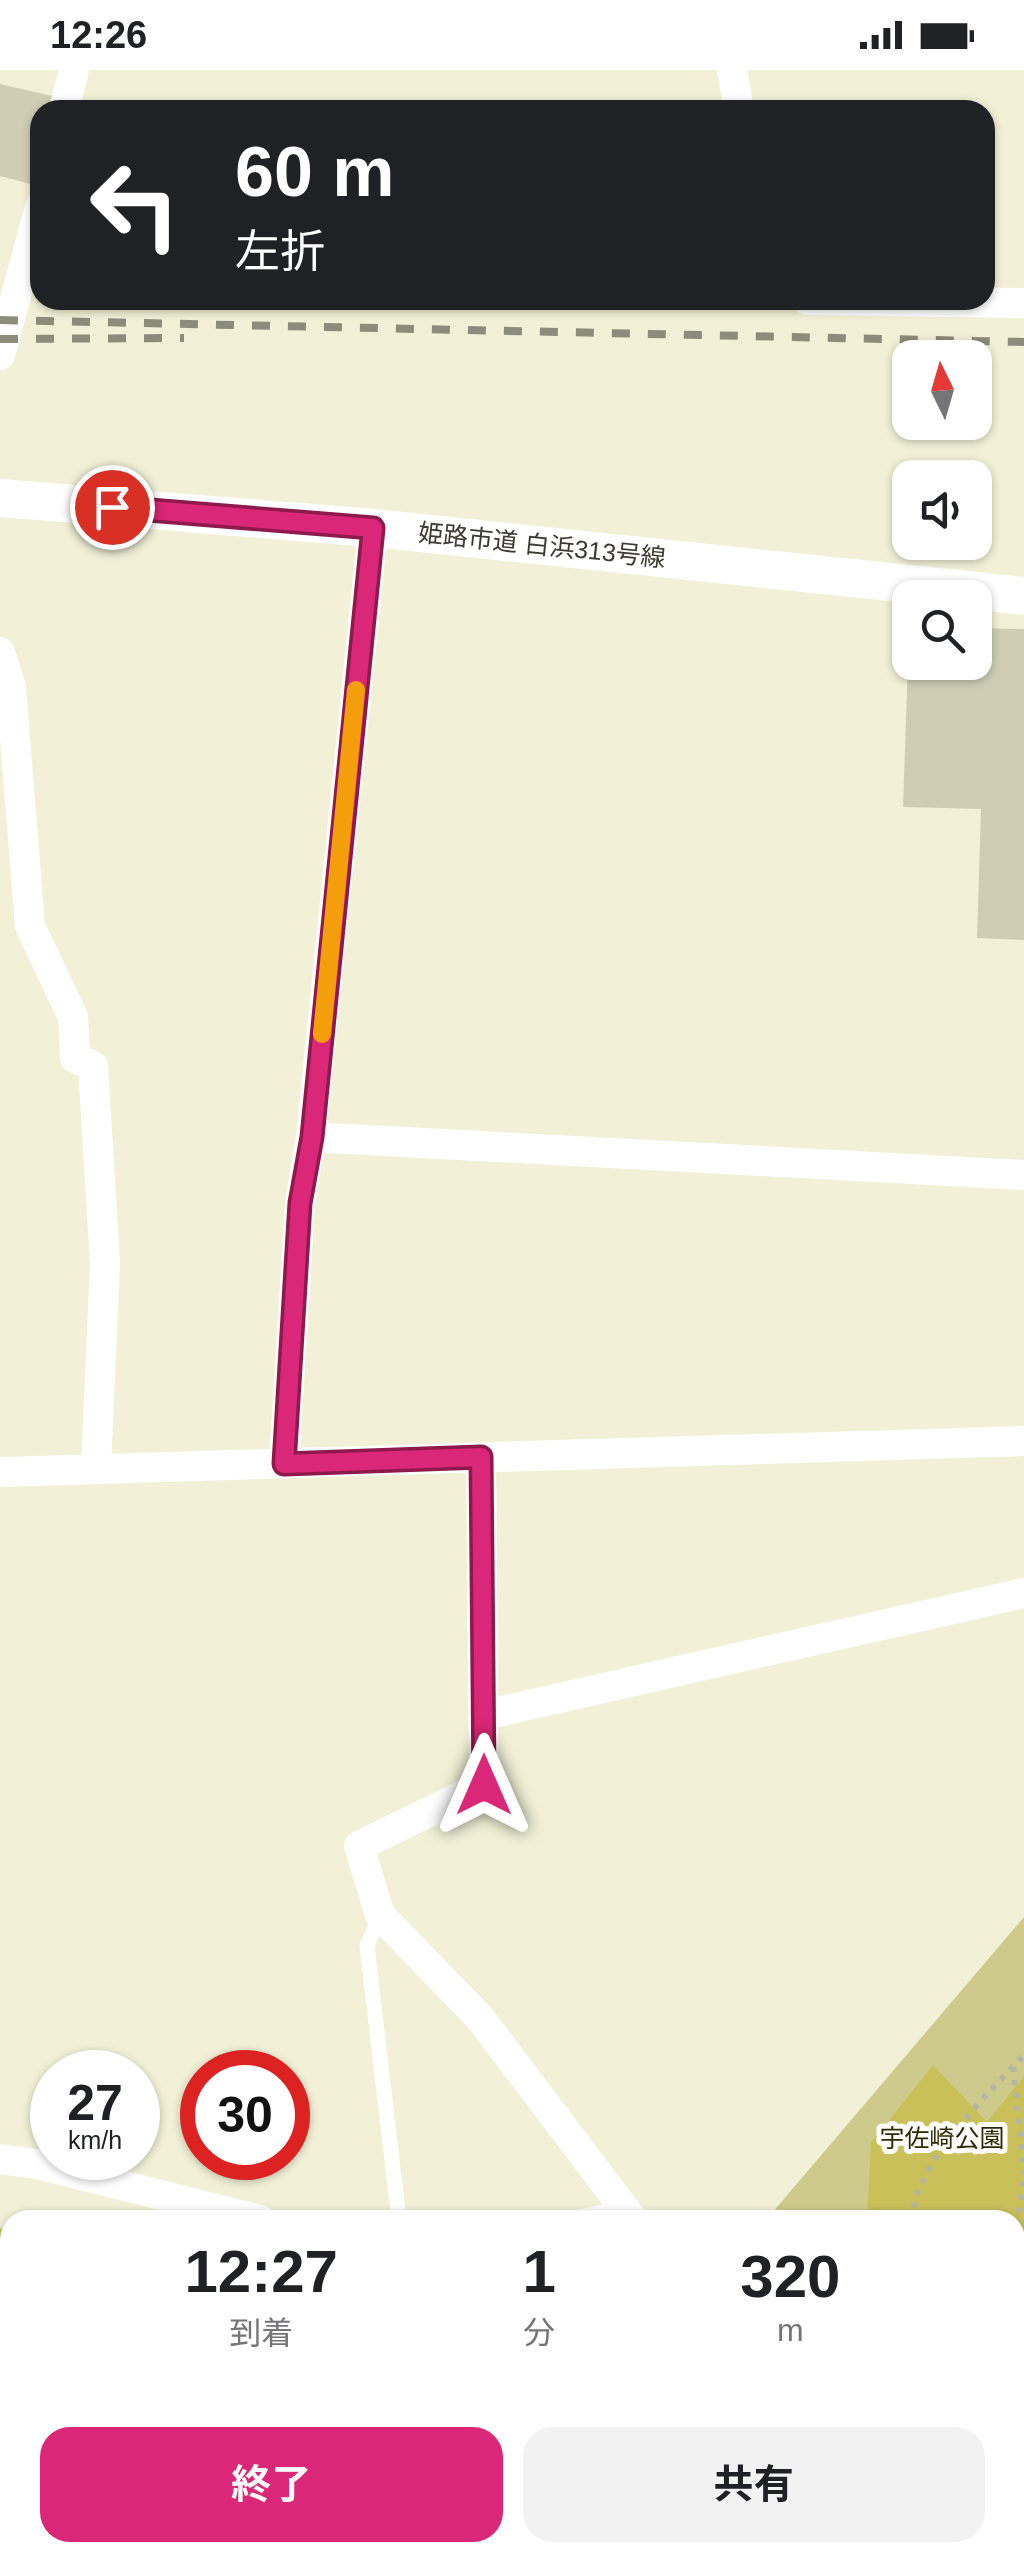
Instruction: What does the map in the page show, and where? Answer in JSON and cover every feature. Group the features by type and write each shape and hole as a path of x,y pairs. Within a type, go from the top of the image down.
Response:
{"street":[{"path":"66,100 74,70"},
{"path":"732,70 736,100"},
{"path":"0,355 10,283 30,232"},
{"path":"995,303 1024,303"},
{"name":"姫路市道 白浜313号線","path":"0,498 373,528 1024,596"},
{"path":"284,1464 300,1203 312,1137 373,528"},
{"path":"0,652 12,687 30,926 73,1017 75,1058 92,1066 105,1262 96,1466"},
{"path":"312,1137 1024,1175"},
{"path":"0,1472 96,1466 1024,1442"},
{"path":"481,1457 484,1785 359,1846 380,1915 480,2018 626,2210"},
{"path":"484,1716 1024,1593"},
{"path":"0,2159 36,2164 220,2210"}],"lane":[{"path":"380,1915 366,1946 398,2210"}],"path":[{"path":"915,2210 924,2177 938,2154 1024,2055"},
{"path":"1013,2066 1024,2177 1019,2210"}],"green space":[{"name":"宇佐崎公園","path":"1024,1917 1024,2210 775,2210"},
{"path":"933,2065 987,2122 1024,2076 1024,2210 868,2210 871,2143"}],"building":[{"path":"0,84 52,96 51,100 30,100 30,184 0,176"},
{"path":"992,628 1024,629 1024,940 977,938 981,809 903,807 907,680 992,680"}],"railway":[{"path":"0,320 1024,342"},
{"path":"0,339 184,338"}],"slow traffic":[{"path":"322,1034 356,690"}],"route":[{"path":"112,507 373,528 312,1137 300,1203 284,1464 481,1457 484,1785"}]}
